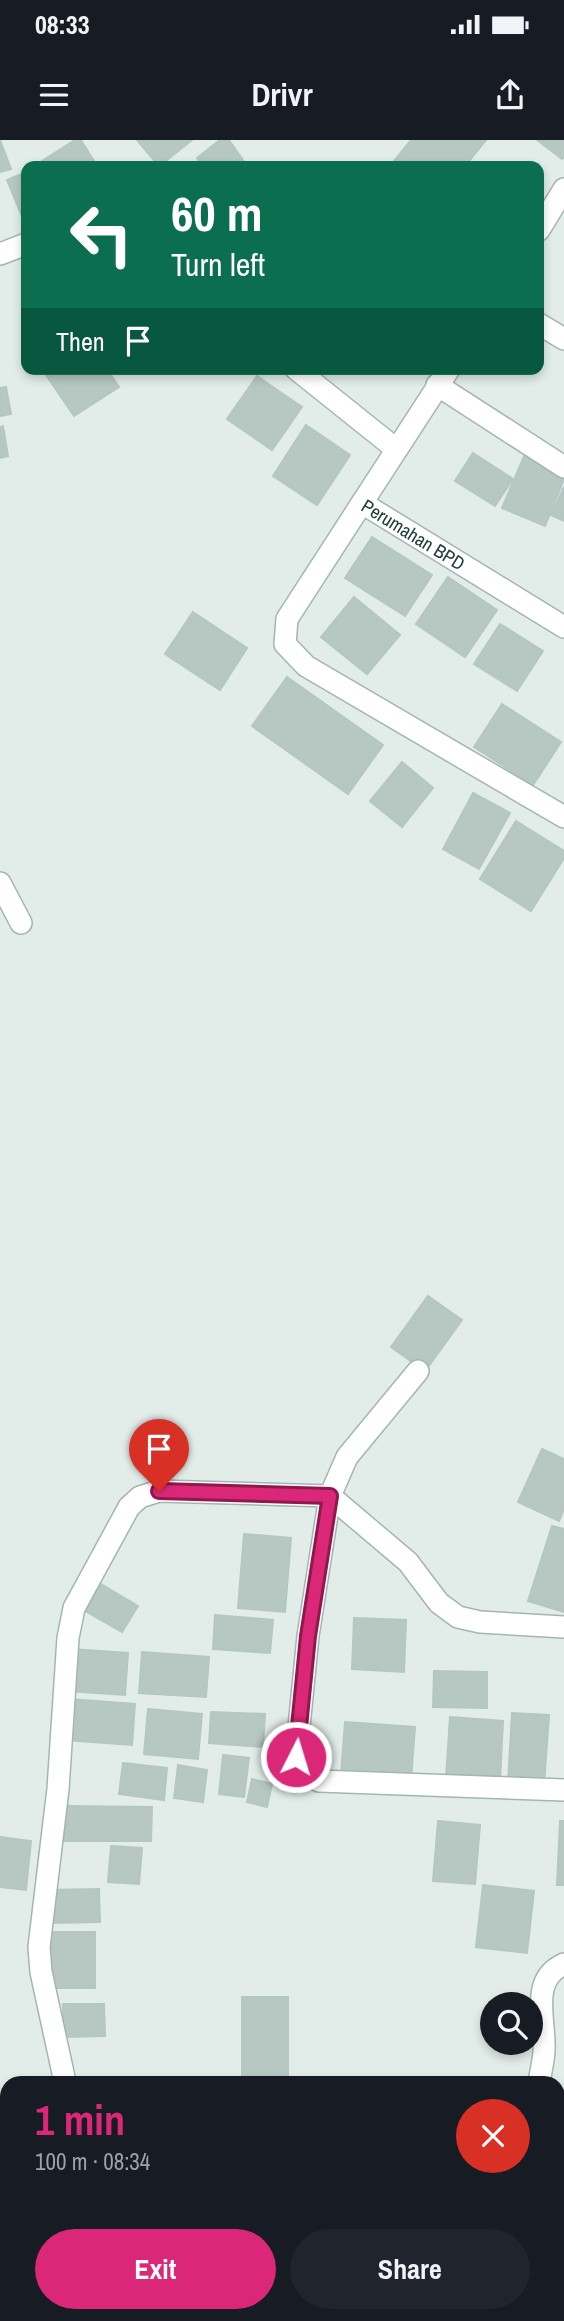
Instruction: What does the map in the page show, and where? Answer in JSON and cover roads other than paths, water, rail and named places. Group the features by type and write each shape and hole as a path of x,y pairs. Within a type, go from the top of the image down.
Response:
{"street":[{"path":"544,222 564,189"},
{"path":"0,254 21,246"},
{"path":"544,327 564,339"},
{"path":"304,375 396,449"},
{"path":"443,377 564,467"},
{"name":"Perumahan BPD","path":"443,377 362,503 564,627"},
{"path":"362,503 287,619 285,643 306,666 564,817"},
{"path":"0,883 21,923"},
{"path":"418,1371 346,1457 330,1496 308,1636 296,1757 304,1773 319,1780 564,1790"},
{"path":"64,2076 41,1972 39,1947 58,1789 68,1638 74,1608 129,1507 140,1497 159,1491 330,1496 408,1563 439,1603 458,1617 480,1622 564,1626"},
{"path":"540,2076 545,2047 541,1994 554,1969 564,1964"}]}
